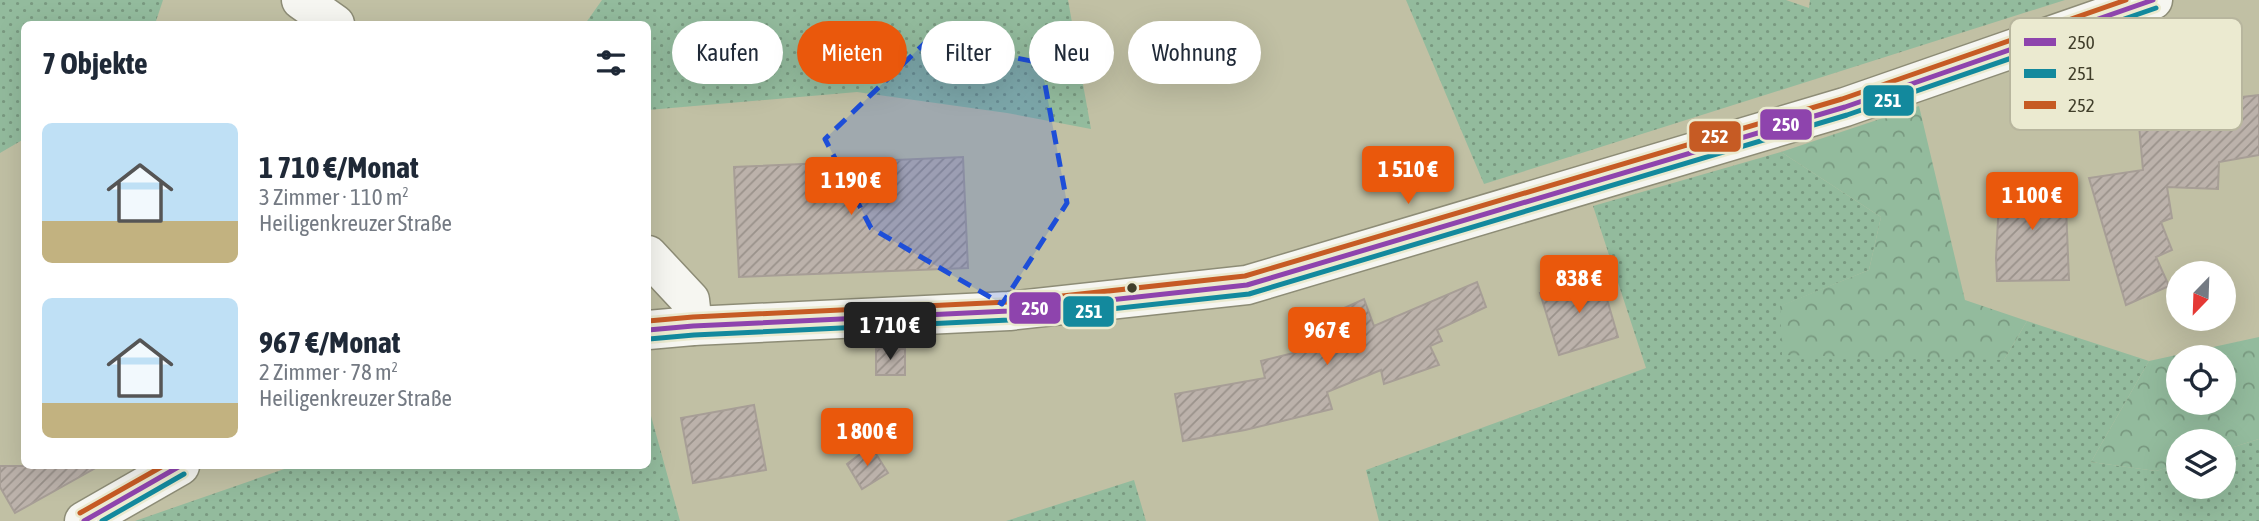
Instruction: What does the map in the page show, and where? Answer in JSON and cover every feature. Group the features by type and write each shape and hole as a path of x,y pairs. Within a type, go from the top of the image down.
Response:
{"main road":[{"path":"301,0 331,21"},
{"path":"2100,18 2152,0"},
{"path":"651,330 1009,311 1247,285 1845,107 2010,49"},
{"path":"651,258 690,300 694,326"},
{"path":"85,521 175,469"}],"highlighted area":[{"path":"928,40 1041,63 1067,203 1002,304 871,228 825,139"}],"green space":[{"path":"0,0 163,0 156,21 21,21 21,141 0,153"},
{"path":"602,0 1068,0 1072,21 1029,21 1029,84 1083,84 1091,129 1007,113 857,92 651,110 651,21 587,21"},
{"path":"1406,0 1786,0 1809,8 1810,0 2065,0 1484,184"},
{"path":"1919,106 1965,300 2027,321 2004,360 1782,355 1780,306 1869,270 1881,217 1781,152"},
{"path":"1781,152 1881,217 1869,270 1781,306 2004,360 2027,321 2149,361 2091,462 2156,471 2166,468 2166,499 2236,499 2236,446 2259,439 2259,521 1379,521 1366,470 1646,368 1593,206"},
{"path":"2259,337 2259,439 2236,446 2236,429 2166,429 2166,468 2156,471 2091,462 2149,361 2166,357 2166,415 2236,415 2236,345 2222,345"},
{"path":"651,416 680,521 135,521 284,469 651,469"},
{"path":"1134,480 1146,521 1006,521"}],"building":[{"path":"2259,95 2259,155 2219,162 2218,189 2167,187 2172,218 2161,222 2172,250 2156,257 2166,279 2166,287 2126,305 2089,178 2143,170 2139,130 2242,130 2242,97"},
{"path":"963,157 968,268 739,277 734,167"},
{"path":"2065,182 2069,280 1997,281 2000,183"},
{"path":"1600,275 1618,337 1559,355 1540,293"},
{"path":"1477,282 1486,307 1437,330 1442,341 1430,346 1439,365 1384,384 1381,370 1327,392 1332,409 1245,430 1183,441 1175,394 1265,378 1261,361 1334,343 1324,317 1364,299 1374,326"},
{"path":"876,348 905,349 905,375 876,375"},
{"path":"754,405 766,470 693,483 681,418"},
{"path":"871,446 888,473 862,489 847,464"},
{"path":"0,466 21,466 21,469 94,469 15,513 0,487"}],"transit line":[{"name":"252","path":"2074,18 2126,0"},
{"name":"250","path":"2101,18 2153,0"},
{"name":"251","path":"2127,18 2156,8"},
{"name":"252","path":"651,321 1008,302 1245,276 1842,99 2010,40"},
{"name":"250","path":"651,330 1009,311 1247,285 1845,107 2010,50"},
{"name":"251","path":"651,339 1009,320 1249,294 1847,115 2010,59"},
{"name":"252","path":"80,513 158,469"},
{"name":"250","path":"84,521 175,469"},
{"name":"251","path":"102,521 184,474"}]}
